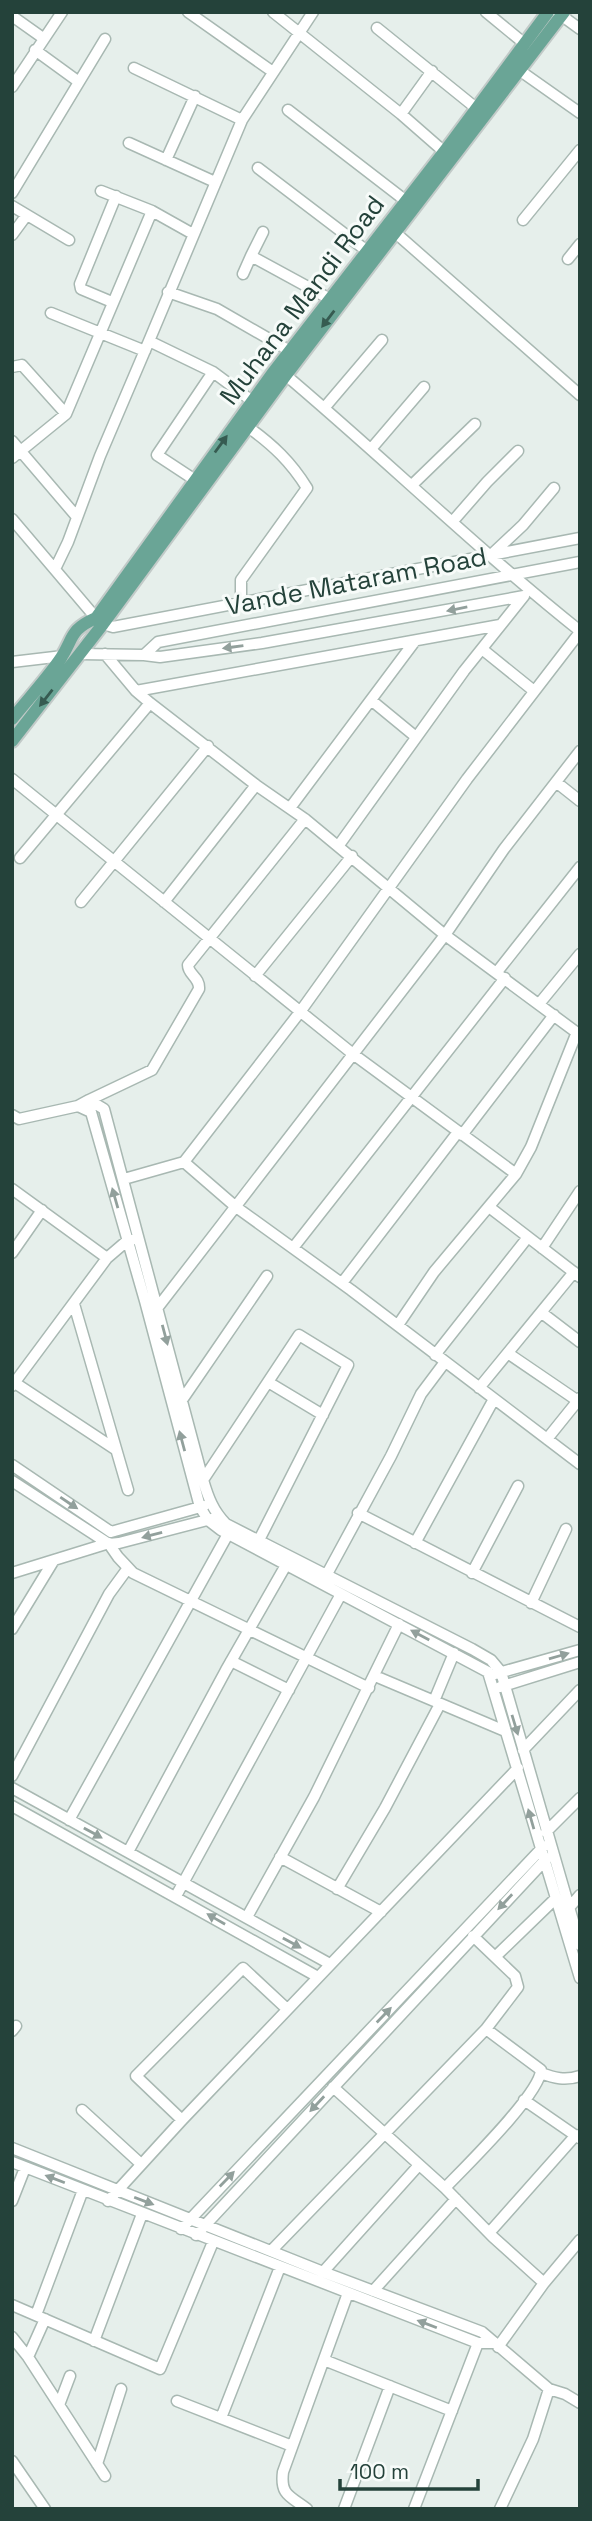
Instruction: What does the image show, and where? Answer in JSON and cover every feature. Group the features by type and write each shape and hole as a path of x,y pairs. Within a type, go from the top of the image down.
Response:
{"main road":[{"name":"Muhana Mandi Road","path":"99,621 252,401 281,371 290,351 367,251 391,228 406,201 448,155 477,108 525,44 558,13"},
{"path":"12,741 80,654 99,621 248,427 281,371 448,155 519,70 558,13"},
{"path":"12,719 63,656 69,640 78,628 99,621"},
{"name":"Vande Mataram Road","path":"63,656 80,654"}],"street":[{"path":"12,87 62,12"},
{"path":"188,12 273,72"},
{"path":"273,12 448,155"},
{"path":"55,569 168,292 243,120 313,12"},
{"path":"486,12 525,44"},
{"path":"558,13 580,29"},
{"path":"12,16 43,38"},
{"path":"377,28 477,108"},
{"path":"12,194 105,39"},
{"path":"35,50 79,82"},
{"path":"134,68 243,120"},
{"path":"519,70 580,113"},
{"path":"401,114 432,72"},
{"path":"166,160 195,96"},
{"path":"288,110 406,201"},
{"path":"129,143 215,182"},
{"path":"523,220 580,150"},
{"path":"258,168 367,251"},
{"path":"101,191 152,211 193,234"},
{"path":"112,302 81,289 80,284 116,196"},
{"path":"12,206 69,240"},
{"path":"12,458 66,414 152,211"},
{"path":"12,235 26,216"},
{"path":"391,228 580,395"},
{"path":"243,274 262,232"},
{"path":"568,258 580,244"},
{"path":"251,256 330,299"},
{"path":"168,292 236,318 290,351"},
{"path":"51,313 213,372 252,401"},
{"path":"325,408 382,340"},
{"path":"12,367 22,365 66,414"},
{"path":"124,1179 184,1162 300,1012 467,779 580,632 526,593 453,521 281,371"},
{"path":"195,480 157,455 213,372"},
{"path":"371,449 424,387"},
{"path":"412,485 475,424"},
{"path":"241,603 241,580 307,488 296,469 274,446 248,427"},
{"path":"12,441 77,517"},
{"path":"453,521 486,482 518,451"},
{"path":"489,556 523,525 554,488"},
{"path":"12,519 99,621 113,627 580,538"},
{"name":"Vande Mataram Road","path":"145,655 158,642 580,562"},
{"path":"339,845 416,737 526,593"},
{"name":"Vande Mataram Road","path":"80,654 160,657 262,643 526,593"},
{"path":"136,691 500,625"},
{"path":"290,808 415,641"},
{"path":"482,649 534,691"},
{"path":"105,654 136,691 150,703 339,845 445,935 578,1034 531,1147 516,1174 434,1272 398,1325"},
{"name":"Vande Mataram Road","path":"12,662 63,656"},
{"path":"371,700 416,737"},
{"path":"20,858 150,703"},
{"path":"81,902 208,747"},
{"path":"149,1317 445,935 504,849 580,751"},
{"path":"12,779 353,1054 516,1174"},
{"path":"556,782 580,801"},
{"path":"164,902 256,785"},
{"path":"12,1115 19,1119 78,1106 144,1075 156,1064 199,989 198,980 189,971 188,965 305,819"},
{"path":"255,975 352,856"},
{"path":"293,1248 580,867"},
{"path":"539,1004 580,954"},
{"path":"342,1283 554,1015"},
{"path":"89,1100 104,1109 182,1400 202,1480 205,1506"},
{"path":"78,1106 91,1112 205,1506 213,1518 228,1534 488,1672 496,1674 580,1650"},
{"path":"184,1162 236,1208 342,1283 580,1464"},
{"path":"12,1189 107,1258"},
{"path":"542,1248 580,1191"},
{"path":"479,1388 542,1312 577,1275 489,1208"},
{"path":"12,1253 42,1210"},
{"path":"435,1354 528,1237"},
{"path":"115,1449 14,1385 107,1258 128,1240 140,1239"},
{"path":"182,1400 267,1276"},
{"path":"74,1304 128,1490"},
{"path":"542,1312 580,1342"},
{"path":"202,1480 299,1335 348,1365 259,1540"},
{"path":"509,1354 579,1399 547,1439"},
{"path":"327,1574 391,1456 421,1394 445,1362"},
{"path":"268,1382 323,1415"},
{"path":"415,1543 495,1399"},
{"path":"12,1465 111,1532 205,1506"},
{"path":"12,1481 109,1544 133,1573 369,1688"},
{"path":"472,1573 519,1486"},
{"path":"358,1513 580,1627"},
{"path":"12,1573 109,1544 119,1544 213,1518 491,1660 499,1687 505,1731 580,1978"},
{"path":"531,1602 566,1529"},
{"path":"109,1544 111,1532"},
{"path":"69,1820 228,1534"},
{"path":"12,1629 54,1560"},
{"path":"128,1852 286,1565"},
{"path":"12,1776 109,1594 128,1568"},
{"path":"176,1896 341,1594"},
{"path":"247,1917 314,1797 399,1625"},
{"path":"337,1889 385,1808 437,1702 454,1653"},
{"path":"231,1661 289,1690"},
{"path":"499,1687 580,1662"},
{"path":"375,1676 505,1731"},
{"path":"499,1687 524,1755 580,1945"},
{"path":"108,2201 516,1770 524,1755 580,1690"},
{"path":"12,1788 330,1964"},
{"path":"181,2229 549,1842 580,1798"},
{"path":"12,1806 318,1977"},
{"path":"196,2235 543,1861 549,1842"},
{"path":"280,1857 381,1912"},
{"path":"568,1909 580,1895"},
{"path":"495,1957 555,1899"},
{"path":"271,2252 486,2029 518,1987 515,1976 473,1937"},
{"path":"182,2120 136,2076 243,1968 288,2008"},
{"path":"445,2188 541,2078 541,2070 486,2029"},
{"path":"541,2073 556,2079 580,2076"},
{"path":"333,2087 445,2188 544,2283"},
{"path":"489,2233 578,2137 524,2100"},
{"path":"82,2110 141,2164"},
{"path":"12,2148 271,2252 482,2332 549,2389 580,2403"},
{"path":"12,2162 478,2343 495,2345"},
{"path":"323,2272 419,2165"},
{"path":"12,2200 25,2168"},
{"path":"28,2357 83,2190"},
{"path":"373,2291 456,2199"},
{"path":"94,2341 142,2214"},
{"path":"495,2345 580,2240"},
{"path":"12,2305 160,2370 213,2242"},
{"path":"221,2418 280,2267"},
{"path":"307,2509 284,2492 282,2485 292,2446 348,2293"},
{"path":"12,2337 28,2357 105,2476"},
{"path":"414,2509 478,2343"},
{"path":"324,2360 452,2411"},
{"path":"59,2405 70,2376"},
{"path":"344,2509 390,2386"},
{"path":"97,2464 121,2389"},
{"path":"500,2509 533,2439 549,2389"},
{"path":"177,2401 292,2446"},
{"path":"12,2461 45,2509"}]}
